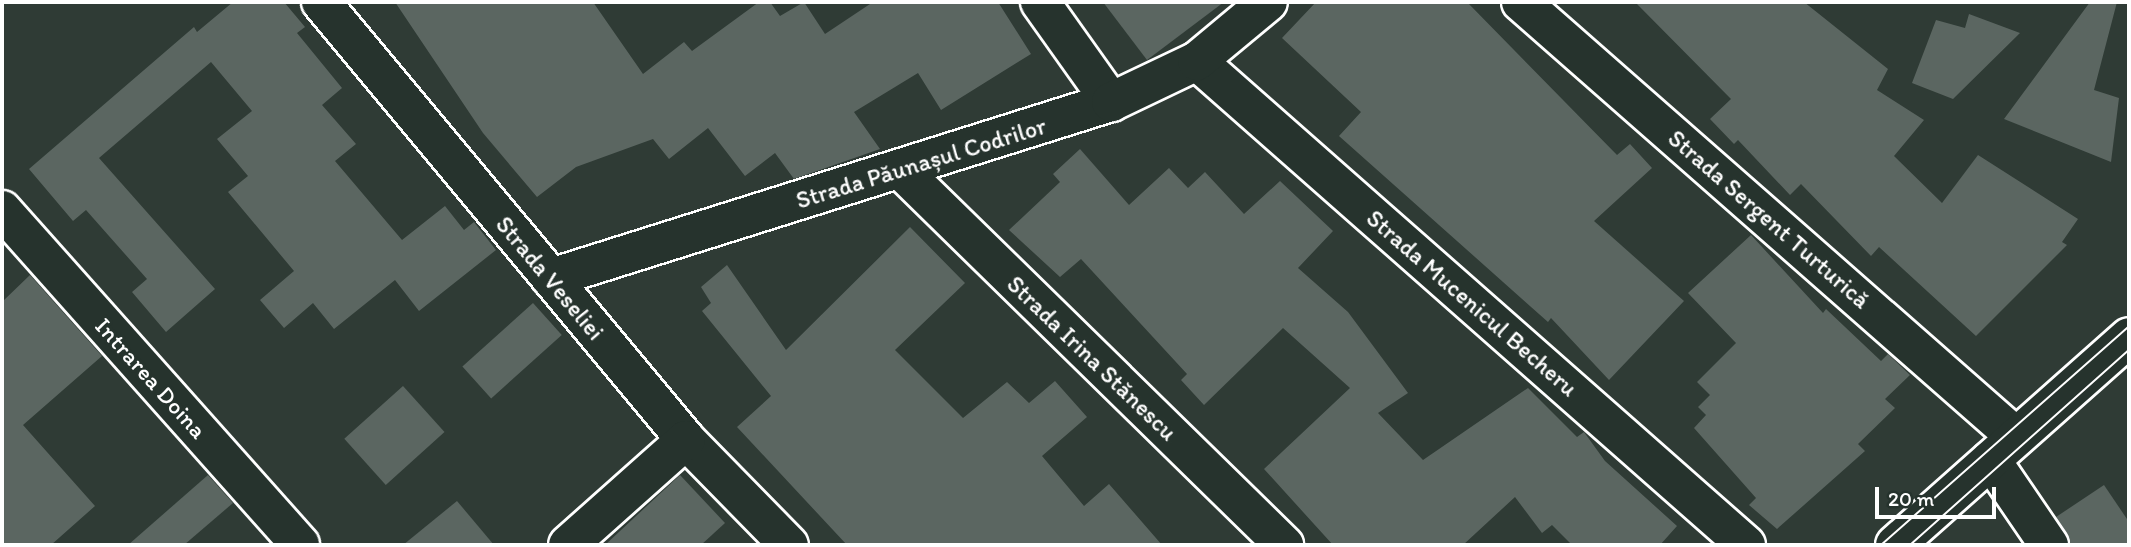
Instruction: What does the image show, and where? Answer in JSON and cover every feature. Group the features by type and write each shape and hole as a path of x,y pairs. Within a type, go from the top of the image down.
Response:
{"street":[{"path":"1040,2 1111,102"},
{"name":"Strada Păunașul Codrilor","path":"551,278 901,171 1111,102 1198,61 1268,2"},
{"name":"Strada Sergent Turturică","path":"1521,2 2004,449 2049,545"},
{"name":"Strada Veseliei","path":"328,4 686,440 789,545"},
{"name":"Strada Mucenicul Becheru","path":"1198,61 1746,545"},
{"name":"Strada Irina Stănescu","path":"901,171 1284,545"},
{"name":"Intrarea Doina","path":"2,210 300,545"},
{"path":"1895,545 2129,337"},
{"path":"568,545 686,440"}],"building":[{"path":"233,2 284,2 305,27 297,33 342,88 322,105 356,144 335,161 402,240 445,206 464,230 474,222 496,250 419,311 395,280 334,329 313,303 284,328 260,300 294,271 228,192 248,176 217,139 252,111 211,62 99,158 215,289 166,332 132,292 147,279 86,210 73,221 29,169 194,27 197,32"},
{"path":"395,2 593,2 643,74 684,42 692,51 759,2 770,2 780,16 804,2 825,34 873,2 998,2 1031,54 941,110 918,73 854,112 880,149 794,179 775,153 745,176 708,128 669,159 653,139 576,167 537,197 483,133"},
{"path":"1103,2 1224,2 1147,60"},
{"path":"1316,2 1467,2 1617,155 1630,144 1652,168 1594,221 1684,301 1609,380 1551,318 1548,322 1339,136 1361,112 1282,38"},
{"path":"1635,2 1804,2 1888,69 1877,90 1924,120 1894,156 1942,203 1978,155 2078,219 2062,242 2067,245 1976,336 1879,247 1871,256 1801,184 1790,195 1738,140 1734,144 1710,119 1731,99"},
{"path":"2090,2 2117,2 2094,90 2119,98 2111,162 2004,119"},
{"path":"1969,14 2020,33 1953,99 1912,83 1936,20 1965,28"},
{"path":"1080,149 1129,205 1169,168 1188,188 1205,172 1244,214 1280,181 1333,231 1298,268 1348,312 1408,393 1378,413 1423,460 1528,388 1577,437 1584,432 1605,461 1677,526 1660,545 1572,545 1552,525 1542,533 1515,497 1463,545 1333,545 1264,469 1350,388 1283,328 1204,405 1181,380 1187,374 1081,259 1060,277 1009,230 1060,182 1053,174"},
{"path":"910,227 965,283 895,350 963,418 1007,382 1029,403 1055,381 1087,417 1042,456 1084,506 1109,484 1162,545 847,545 737,427 771,396 702,311 711,303 701,287 727,265 786,350"},
{"path":"1751,235 1823,313 1826,309 1881,361 1888,354 1910,375 1885,399 1895,408 1858,444 1865,451 1777,529 1749,505 1756,498 1694,428 1706,415 1698,407 1710,395 1697,382 1736,343 1688,293"},
{"path":"30,275 102,356 23,425 95,506 51,545 2,545 2,302"},
{"path":"533,303 562,335 491,399 462,367"},
{"path":"403,386 444,432 386,485 344,439"},
{"path":"208,475 233,503 184,545 128,545"},
{"path":"680,475 725,523 701,545 605,545"},
{"path":"2104,485 2129,522 2129,545 2071,545 2056,517"},
{"path":"457,501 494,545 403,545"}],"tram line":[{"path":"1881,545 2129,326"},
{"path":"1910,545 2129,350"}]}
